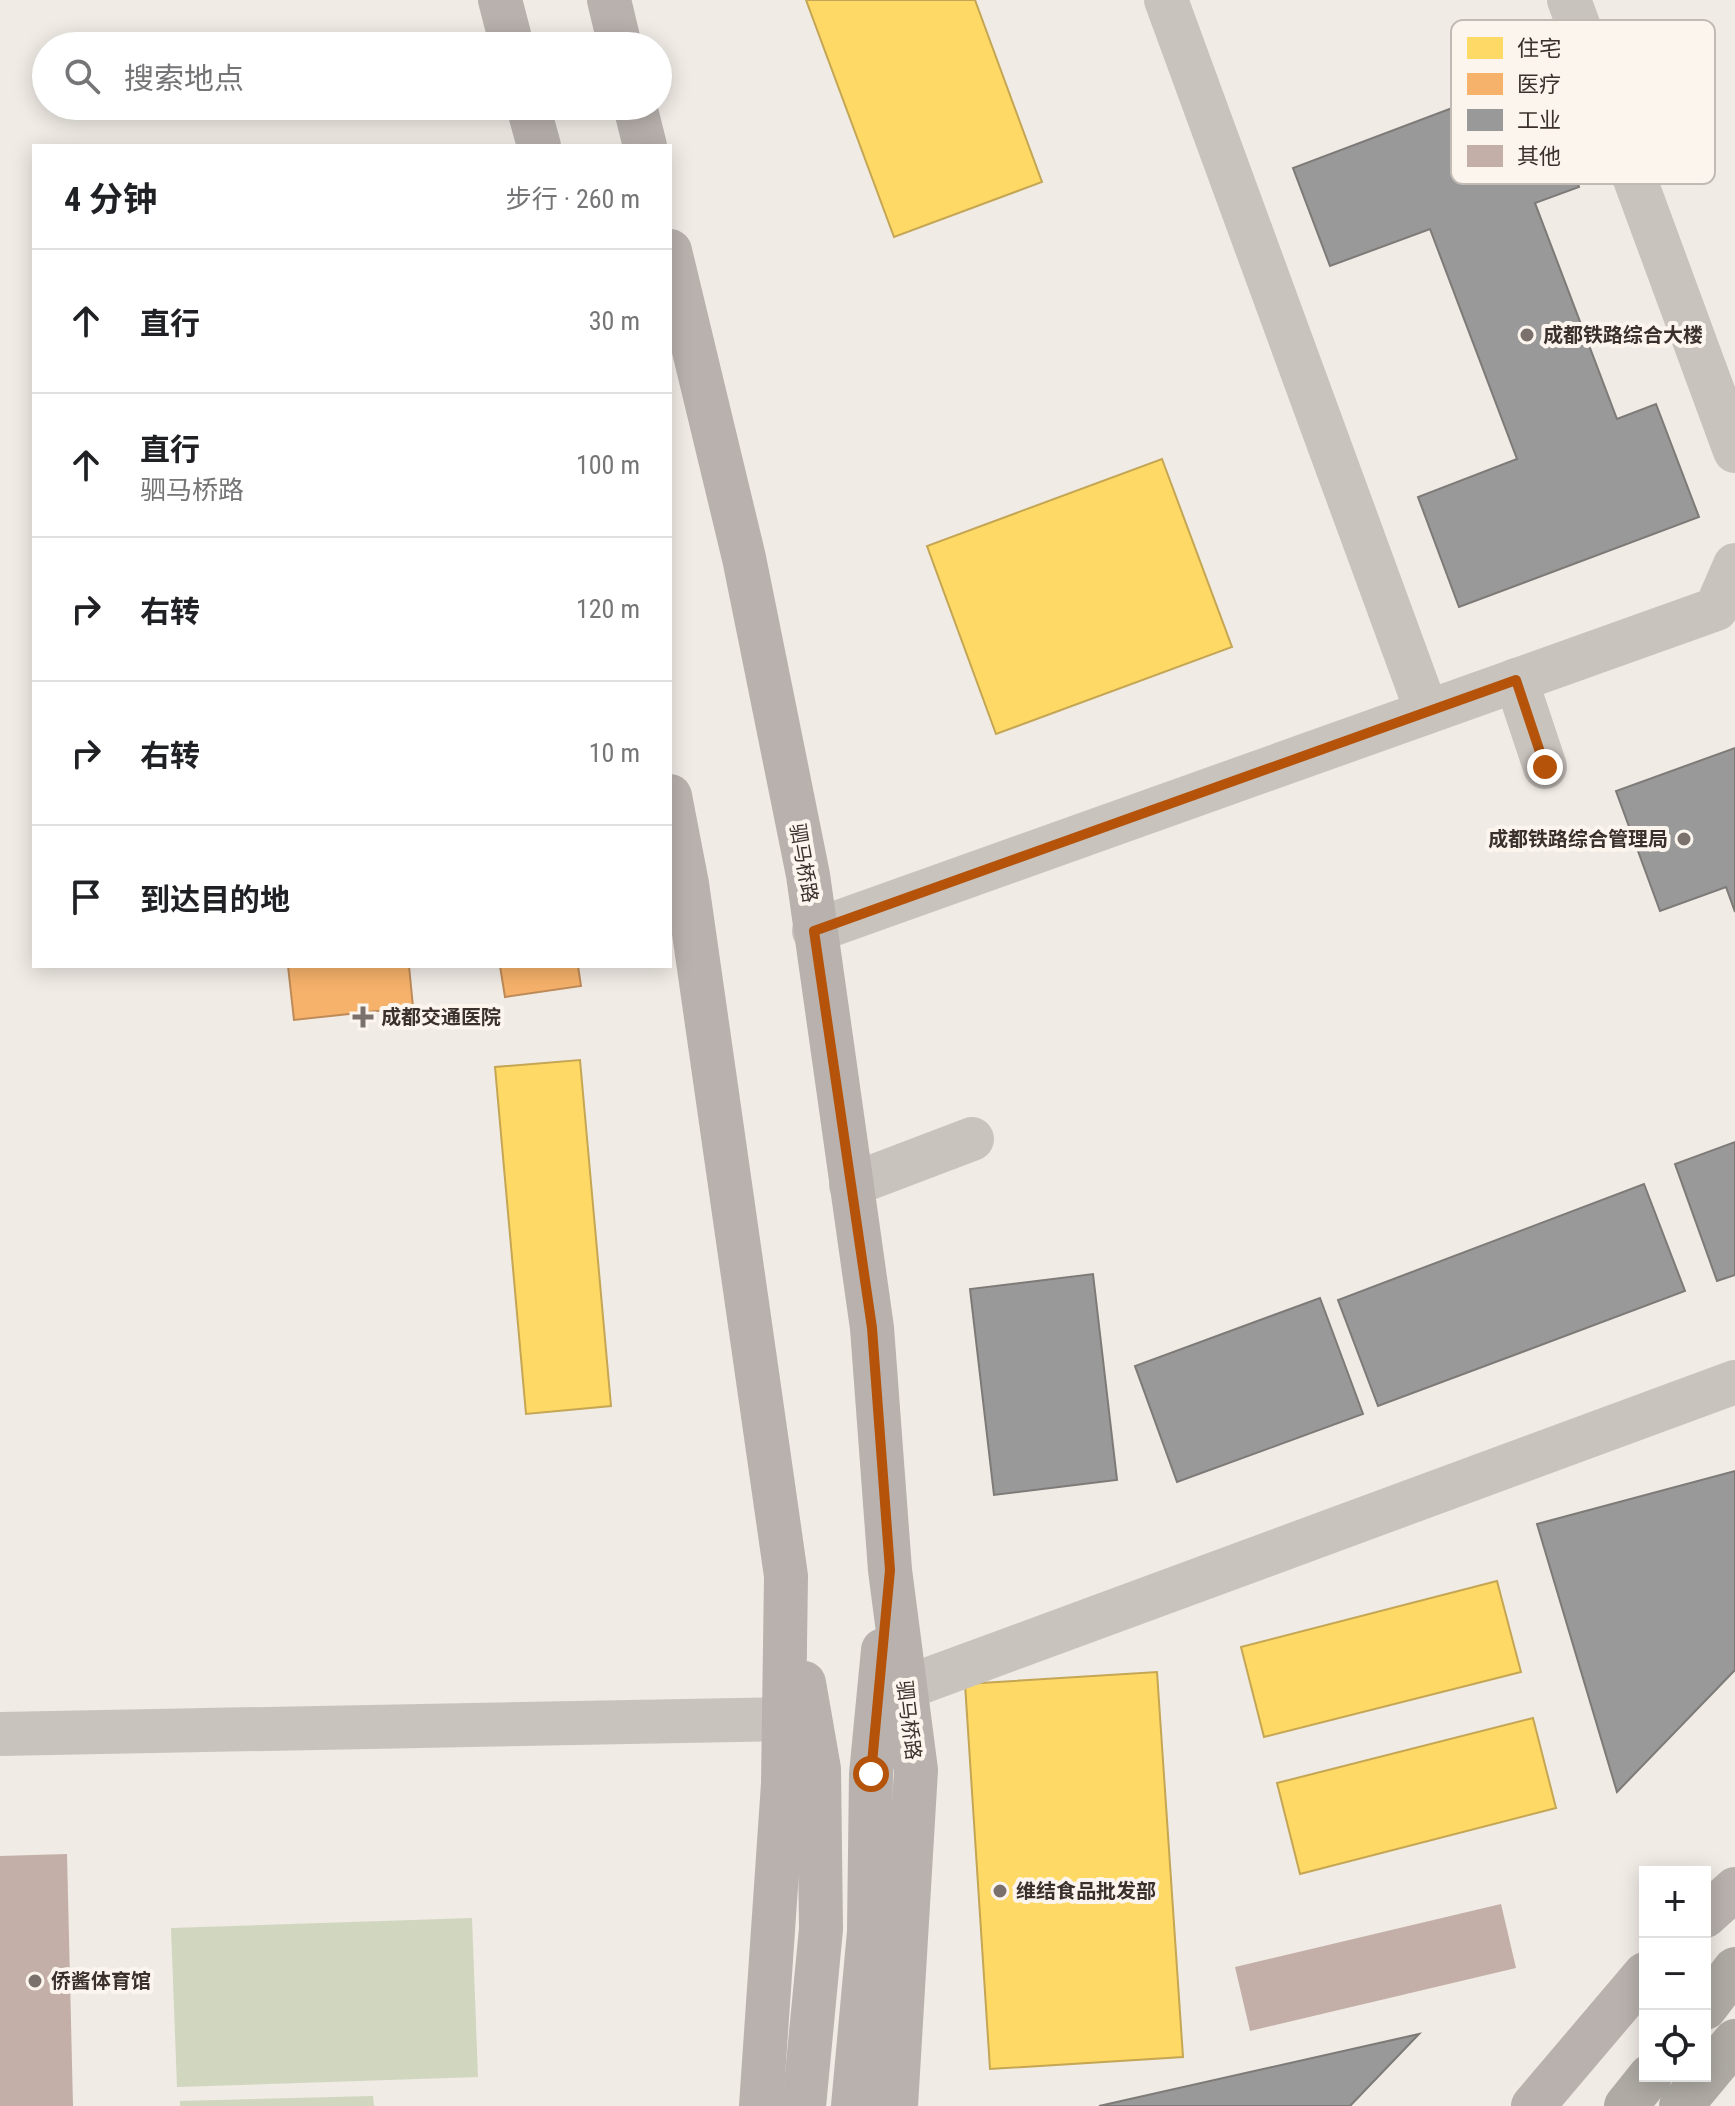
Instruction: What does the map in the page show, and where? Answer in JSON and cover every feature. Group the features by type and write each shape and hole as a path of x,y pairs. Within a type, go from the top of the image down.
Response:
{"highway":[{"path":"1711,2000 1735,1969"},
{"path":"1681,2106 1735,2041"},
{"path":"1626,2106 1645,2082"}],"main road":[{"path":"500,0 508,32"},
{"path":"609,0 617,32"},
{"path":"532,120 538,144"},
{"path":"638,120 644,144"},
{"name":"驷马桥路","path":"672,259 744,558 808,875 872,1328 890,1570 916,1770 896,2106"},
{"path":"672,806 687,884 786,1576 819,1769 821,1929 804,2106"},
{"path":"853,2106 869,1932 871,1774 890,1570"},
{"path":"761,2106 783,1784 786,1576"},
{"path":"1711,1911 1735,1889"},
{"path":"1533,2106 1639,1981"}],"street":[{"path":"1166,0 1427,712"},
{"path":"1569,0 1576,20"},
{"path":"1637,184 1735,451"},
{"path":"814,931 1716,609 1735,565"},
{"path":"1516,680 1545,767"},
{"path":"851,1185 972,1139"},
{"path":"905,1688 1735,1382"},
{"path":"0,1734 784,1719"}],"green space":[{"path":"472,1918 478,2077 177,2087 171,1928"},
{"path":"373,2096 374,2106 180,2106 180,2101"}],"building: 住宅":[{"path":"806,0 975,0 1042,182 894,237"},
{"path":"1162,459 1232,647 996,734 927,546"},
{"path":"580,1060 611,1406 526,1414 495,1067"},
{"path":"1497,1581 1521,1672 1264,1737 1241,1647"},
{"path":"1157,1672 1183,2057 990,2069 965,1684"},
{"path":"1533,1718 1556,1808 1300,1874 1277,1783"}],"building: 医疗":[{"path":"288,968 409,968 413,1007 294,1020"},
{"path":"500,968 578,968 581,986 505,997"}],"building: 工业":[{"name":"成都铁路综合大楼","path":"1451,108 1451,184 1578,184 1579,187 1535,203 1617,419 1656,404 1699,517 1459,607 1418,497 1517,459 1430,229 1330,266 1293,168"},
{"name":"成都铁路综合管理局","path":"1735,748 1735,912 1726,887 1660,911 1616,791"},
{"path":"1735,1142 1735,1275 1717,1281 1675,1164"},
{"path":"1644,1184 1685,1291 1378,1406 1338,1300"},
{"path":"1093,1274 1117,1480 994,1495 970,1289"},
{"path":"1320,1298 1363,1414 1177,1482 1135,1366"},
{"path":"1735,1471 1735,1670 1617,1792 1537,1524"},
{"path":"1419,2034 1350,2106 1099,2106"}],"building: 其他":[{"name":"侨酱体育馆","path":"67,1854 73,2106 0,2106 0,1856"},
{"path":"1501,1904 1516,1968 1250,2031 1235,1967"}],"place":[{"name":"成都铁路综合大楼","path":"1527,335"},
{"name":"成都铁路综合管理局","path":"1684,839"},
{"name":"成都交通医院","path":"363,1017"},
{"name":"维结食品批发部","path":"1000,1891"},
{"name":"侨酱体育馆","path":"35,1981"}],"route":[{"path":"871,1774 890,1570 872,1328 814,931 1516,680 1545,767"}]}
